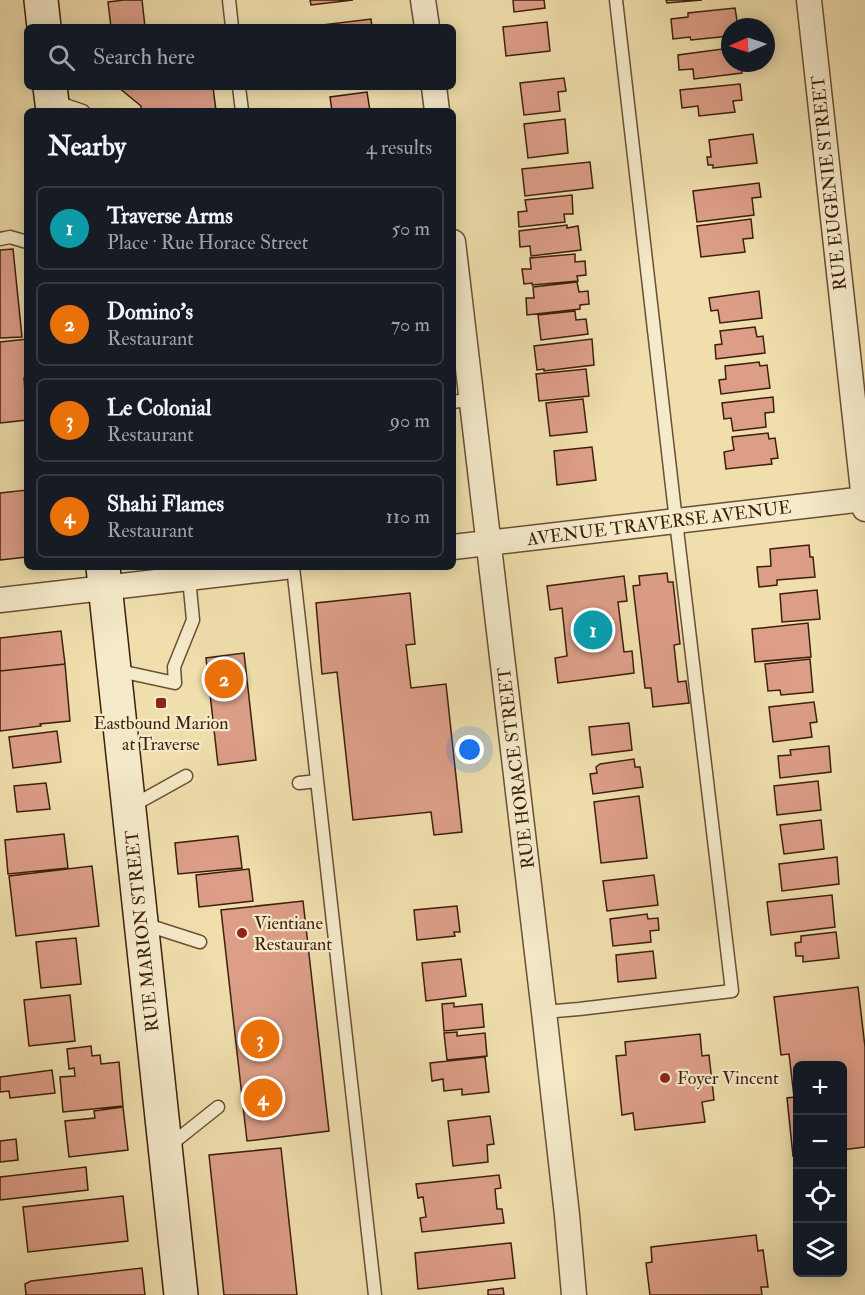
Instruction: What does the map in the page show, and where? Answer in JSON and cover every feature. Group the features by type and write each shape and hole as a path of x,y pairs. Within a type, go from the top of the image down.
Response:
{"main road":[{"path":"41,0 44,24"},
{"name":"RUE MARION STREET","path":"104,577 181,1295"}],"street":[{"path":"423,0 427,24"},
{"name":"RUE EUGENIE STREET","path":"809,0 865,502"},
{"path":"434,90 437,108"},
{"name":"RUE HORACE STREET","path":"456,289 463,400 490,543 567,1215 574,1295"},
{"name":"AVENUE TRAVERSE AVENUE","path":"456,547 865,502"},
{"path":"0,600 104,577 189,578 258,570"}],"lane":[{"path":"229,0 232,24"},
{"path":"544,1012 732,991 616,0"},
{"path":"239,90 242,108"},
{"path":"52,100 75,108"},
{"path":"5,238 24,241"},
{"path":"292,570 375,1295"},
{"path":"114,669 175,683 174,667 193,620 189,578"},
{"path":"129,808 186,776"},
{"path":"299,783 317,781"},
{"path":"141,923 200,942"},
{"path":"165,1149 218,1107"}],"building":[{"path":"142,0 145,24 111,24 108,2"},
{"path":"310,0 353,0 311,5"},
{"path":"513,0 544,0 545,8 514,12"},
{"path":"666,0 702,0 667,3"},
{"path":"735,8 737,18 721,18 721,37 673,39 671,19 688,17 688,13"},
{"path":"371,19 372,24 330,24"},
{"path":"547,22 550,51 506,56 503,27"},
{"path":"721,49 721,72 742,73 694,79 693,69 679,70 678,55"},
{"path":"564,78 566,91 558,92 560,111 524,115 520,83"},
{"path":"740,84 742,100 733,101 735,112 699,116 698,106 682,108 680,90"},
{"path":"122,90 213,90 216,108 141,108"},
{"path":"367,92 370,108 332,108 330,97"},
{"path":"565,119 568,153 528,158 524,124"},
{"path":"753,134 757,163 713,168 713,165 708,165 707,157 711,157 709,140"},
{"path":"590,162 593,188 525,196 522,169"},
{"path":"759,183 761,197 752,198 754,215 697,222 693,191"},
{"path":"572,195 573,214 564,214 565,222 519,227 518,212 527,211 525,200"},
{"path":"751,219 753,238 743,239 745,252 701,257 697,226"},
{"path":"567,225 567,228 578,226 581,250 531,256 530,246 520,247 519,231"},
{"path":"13,249 22,337 0,338 0,250"},
{"path":"575,254 575,262 585,261 586,275 577,276 578,281 524,284 522,269 531,269 530,258"},
{"path":"577,282 579,292 588,291 589,304 580,305 580,309 527,315 526,298 534,298 533,287"},
{"path":"759,291 762,318 720,323 718,310 711,311 709,298"},
{"path":"575,311 576,320 586,319 588,334 541,340 538,315"},
{"path":"755,327 757,337 763,336 765,353 716,359 715,345 722,344 720,331"},
{"path":"24,339 24,420 0,423 0,342"},
{"path":"592,339 594,365 537,370 534,346"},
{"path":"759,362 760,366 767,365 770,388 721,394 719,380 726,379 725,366"},
{"path":"586,369 589,396 539,401 536,374"},
{"path":"773,397 774,412 765,413 766,427 733,431 731,418 724,419 722,403"},
{"path":"583,399 587,432 550,436 546,403"},
{"path":"768,433 769,439 775,438 778,458 771,459 772,464 726,469 724,452 734,450 732,437"},
{"path":"592,447 596,480 557,485 554,451"},
{"path":"24,490 24,557 0,560 0,493"},
{"path":"809,545 815,577 777,580 777,585 759,587 757,567 771,566 770,549"},
{"path":"667,573 668,582 673,582 680,644 674,645 678,682 686,681 689,703 653,707 651,688 645,688 633,586 640,585 639,576"},
{"path":"624,576 627,601 618,602 624,652 632,651 634,673 558,683 555,658 567,656 562,608 550,610 547,586"},
{"path":"817,590 820,619 782,622 780,594"},
{"path":"410,593 415,644 406,645 411,688 446,684 462,832 434,835 431,812 353,820 337,672 322,674 316,603"},
{"path":"808,623 811,657 755,662 752,629"},
{"path":"61,631 65,664 0,671 0,638"},
{"path":"244,653 256,760 218,765 206,658"},
{"path":"810,659 813,692 781,695 780,690 768,691 765,664"},
{"path":"65,664 70,721 0,731 0,671"},
{"path":"814,702 817,722 810,723 812,737 773,742 769,707"},
{"path":"629,723 632,750 592,755 589,727"},
{"path":"57,731 61,762 13,768 9,737"},
{"path":"829,746 831,772 780,778 778,756 791,755 790,750"},
{"path":"634,759 635,767 640,767 643,787 593,794 590,774 597,773 596,767 600,764"},
{"path":"818,781 821,810 777,815 774,786"},
{"path":"46,783 50,809 17,812 14,786"},
{"path":"639,796 647,858 601,863 594,802"},
{"path":"821,820 824,849 784,854 780,825"},
{"path":"64,834 68,868 8,874 5,840"},
{"path":"238,836 242,868 178,874 175,843"},
{"path":"837,857 839,884 782,891 779,864"},
{"path":"92,866 99,926 16,936 9,876"},
{"path":"249,869 253,901 199,907 196,875"},
{"path":"654,875 658,905 607,911 603,881"},
{"path":"832,895 835,927 771,935 767,902"},
{"path":"303,901 329,1131 247,1141 221,910"},
{"path":"457,906 460,932 454,932 455,936 417,940 414,910"},
{"path":"647,914 648,919 658,918 659,930 650,931 651,942 613,946 610,919"},
{"path":"836,932 839,958 803,962 803,956 796,956 795,943 801,942 801,936"},
{"path":"76,938 81,984 41,988 36,942"},
{"path":"653,951 656,978 618,982 616,955"},
{"path":"461,959 466,996 426,1001 422,963"},
{"path":"858,987 865,1047 865,1147 847,1149 847,1061 793,1061 793,1088 789,1054 781,1055 774,997"},
{"path":"70,995 75,1041 29,1046 24,1000"},
{"path":"454,1003 454,1007 482,1004 484,1027 444,1031 442,1004"},
{"path":"457,1032 457,1036 485,1033 487,1056 447,1060 444,1033"},
{"name":"Foyer Vincent","path":"700,1034 702,1056 709,1055 714,1100 702,1102 705,1122 635,1130 633,1113 622,1115 616,1056 626,1055 625,1042"},
{"path":"91,1046 92,1056 100,1055 101,1064 119,1062 123,1106 63,1112 60,1077 75,1076 74,1068 69,1069 67,1049"},
{"path":"485,1057 489,1092 462,1095 462,1089 444,1091 443,1079 432,1081 430,1063"},
{"path":"52,1070 55,1093 10,1098 9,1091 0,1092 0,1077"},
{"path":"793,1097 793,1156 787,1098"},
{"path":"123,1107 128,1150 69,1157 65,1121 95,1118 94,1111"},
{"path":"490,1116 494,1144 487,1145 488,1162 453,1166 448,1121"},
{"path":"16,1139 18,1160 0,1162 0,1141"},
{"path":"281,1148 297,1295 224,1295 209,1155"},
{"path":"86,1167 88,1190 0,1200 0,1177"},
{"path":"499,1175 501,1188 495,1189 497,1209 502,1209 504,1223 422,1232 420,1218 426,1217 423,1197 418,1198 416,1184"},
{"path":"123,1196 128,1241 28,1252 23,1207"},
{"path":"756,1235 758,1251 763,1250 768,1287 761,1287 762,1295 650,1295 646,1263 652,1262 651,1247"},
{"path":"511,1243 515,1278 418,1289 415,1253"},
{"path":"142,1268 145,1295 26,1295 25,1284 31,1281"},
{"path":"503,1288 504,1295 488,1295 488,1290"}],"place":[{"name":"Traverse Arms","path":"593,630"},
{"name":"Domino's","path":"224,679"},
{"name":"Eastbound Marion at Traverse","path":"161,703"},
{"name":"Vientiane Restaurant","path":"242,933"},
{"name":"Le Colonial","path":"260,1039"},
{"name":"Foyer Vincent","path":"665,1078"},
{"name":"Shahi Flames","path":"263,1098"}]}
